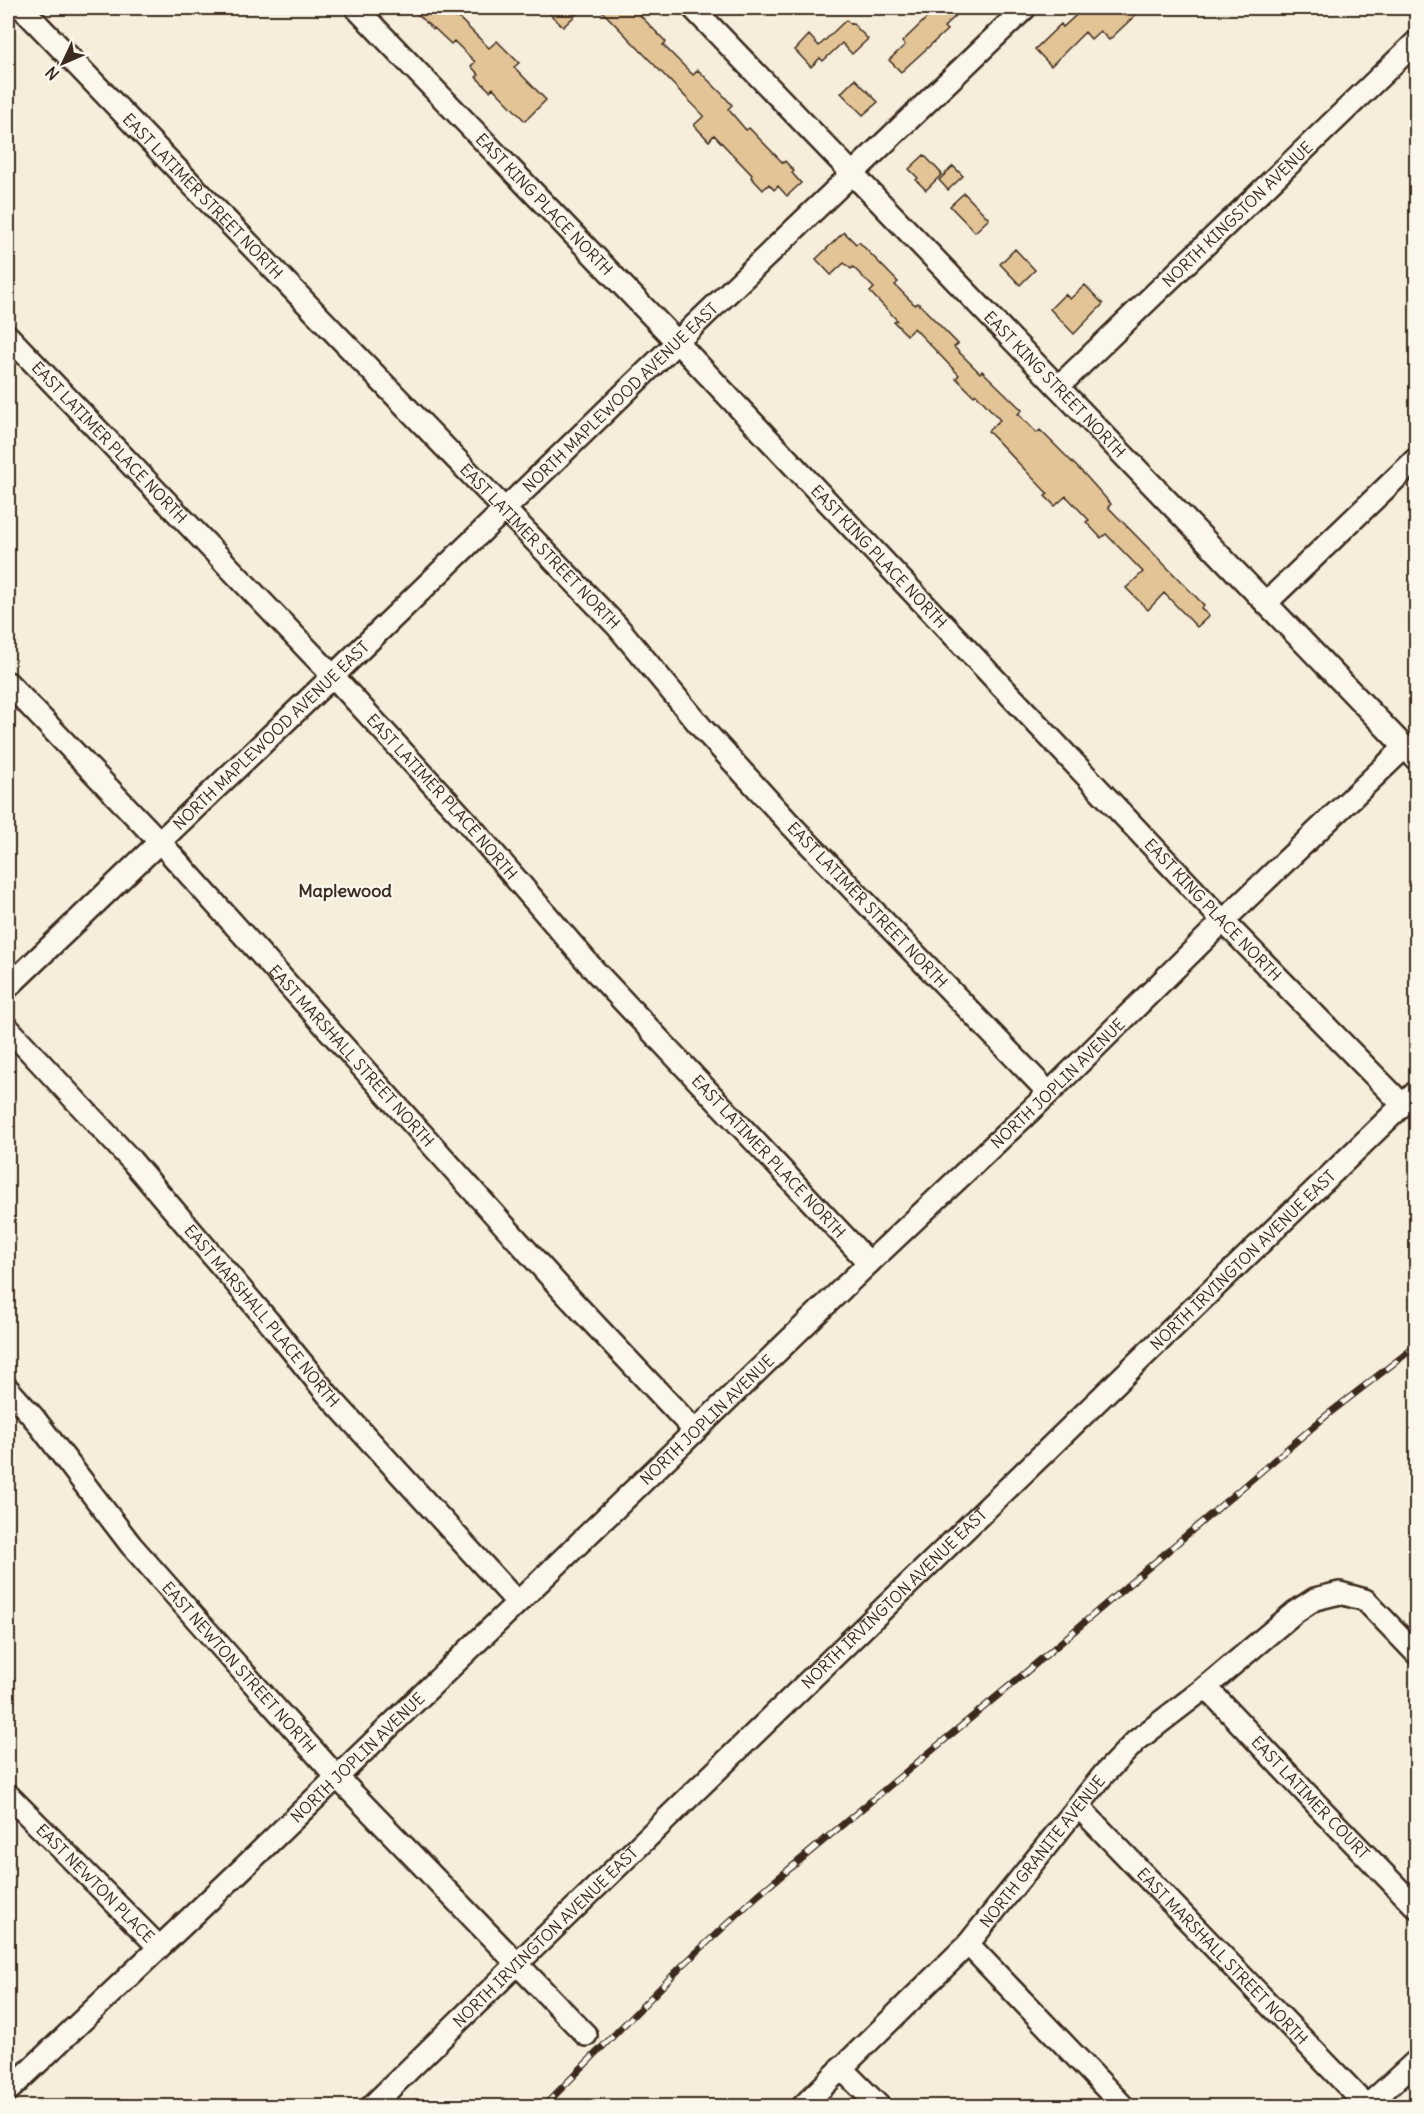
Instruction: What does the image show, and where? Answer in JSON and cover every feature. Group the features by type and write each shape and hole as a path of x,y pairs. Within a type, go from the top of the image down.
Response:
{"street":[{"name":"EAST LATIMER STREET NORTH","path":"22,8 617,626 702,728 790,824 1049,1093"},
{"name":"EAST KING PLACE NORTH","path":"356,8 677,342 1223,921 1410,1099"},
{"name":"EAST KING STREET NORTH","path":"693,8 1411,753"},
{"name":"NORTH MAPLEWOOD AVENUE EAST","path":"8,987 1025,8"},
{"name":"NORTH KINGSTON AVENUE","path":"1058,387 1416,42"},
{"name":"EAST LATIMER PLACE NORTH","path":"8,336 333,676 467,822 595,971 869,1263"},
{"path":"1266,603 1416,459"},
{"name":"EAST MARSHALL STREET NORTH","path":"8,683 159,841 564,1292 695,1431"},
{"name":"NORTH JOPLIN AVENUE","path":"8,2091 869,1263 1049,1093 1223,921 1411,753"},
{"name":"EAST MARSHALL PLACE NORTH","path":"8,1028 131,1160 328,1395 517,1602"},
{"name":"NORTH IRVINGTON AVENUE EAST","path":"372,2106 1410,1099"},
{"name":"EAST NEWTON STREET NORTH","path":"8,1389 34,1418 130,1545 336,1776 586,2035"},
{"name":"NORTH GRANITE AVENUE","path":"802,2106 968,1944 1104,1774 1136,1741 1206,1687 1295,1612 1315,1599 1340,1593 1365,1600 1416,1653"},
{"name":"EAST LATIMER COURT","path":"1206,1687 1416,1907"},
{"name":"EAST NEWTON PLACE","path":"8,1795 159,1947"},
{"name":"EAST MARSHALL STREET NORTH","path":"1079,1807 1367,2106"},
{"path":"968,1944 1123,2106"},
{"path":"1367,2106 1416,2061"},
{"path":"841,2068 879,2106"}],"building":[{"path":"411,8 445,8 456,18 458,17 489,48 497,41 519,63 514,67 546,100 525,121 493,88 490,91 476,77 479,75 471,66 475,62 454,41 451,44"},
{"path":"544,8 583,8 563,27"},
{"path":"599,8 633,8 666,42 663,45 693,75 698,70 723,95 732,105 728,109 746,130 749,128 783,163 785,161 801,183 787,196 778,186 774,190 769,184 763,190 714,135 709,141 694,125 704,116"},
{"path":"937,8 964,8 944,27 947,30 901,72 889,60 905,45 902,42"},
{"path":"1084,8 1143,8 1109,40 1100,31 1091,39 1085,32 1051,66 1035,49 1061,24 1063,27"},
{"path":"846,20 868,39 852,54 842,43 823,61 820,58 811,67 795,50 809,35 819,46"},
{"path":"855,79 878,102 863,115 841,93"},
{"path":"924,155 942,174 926,190 909,169"},
{"path":"953,166 963,176 948,190 939,180"},
{"path":"964,193 989,219 975,232 950,206"},
{"path":"844,232 856,244 859,242 898,282 895,285 915,305 918,303 958,344 954,347 980,373 982,371 1022,410 1018,414 1037,433 1040,430 1086,476 1111,504 1108,507 1204,605 1201,608 1209,616 1197,627 1164,593 1148,610 1126,588 1143,572 1106,534 1101,538 1086,522 1089,520 1066,496 1055,506 1045,496 1048,494 988,431 1000,420 976,394 974,396 956,378 959,375 914,328 907,335 894,322 897,320 870,292 874,288 853,267 851,269 844,263 831,275 816,259"},
{"path":"1015,249 1035,270 1020,285 1000,264"},
{"path":"1085,285 1103,304 1074,334 1050,309 1065,294 1070,299"}],"railway":[{"path":"544,2106 683,1965 758,1895 1025,1673 1327,1415 1416,1346"}],"district":[{"name":"Maplewood","path":"345,890"}]}
